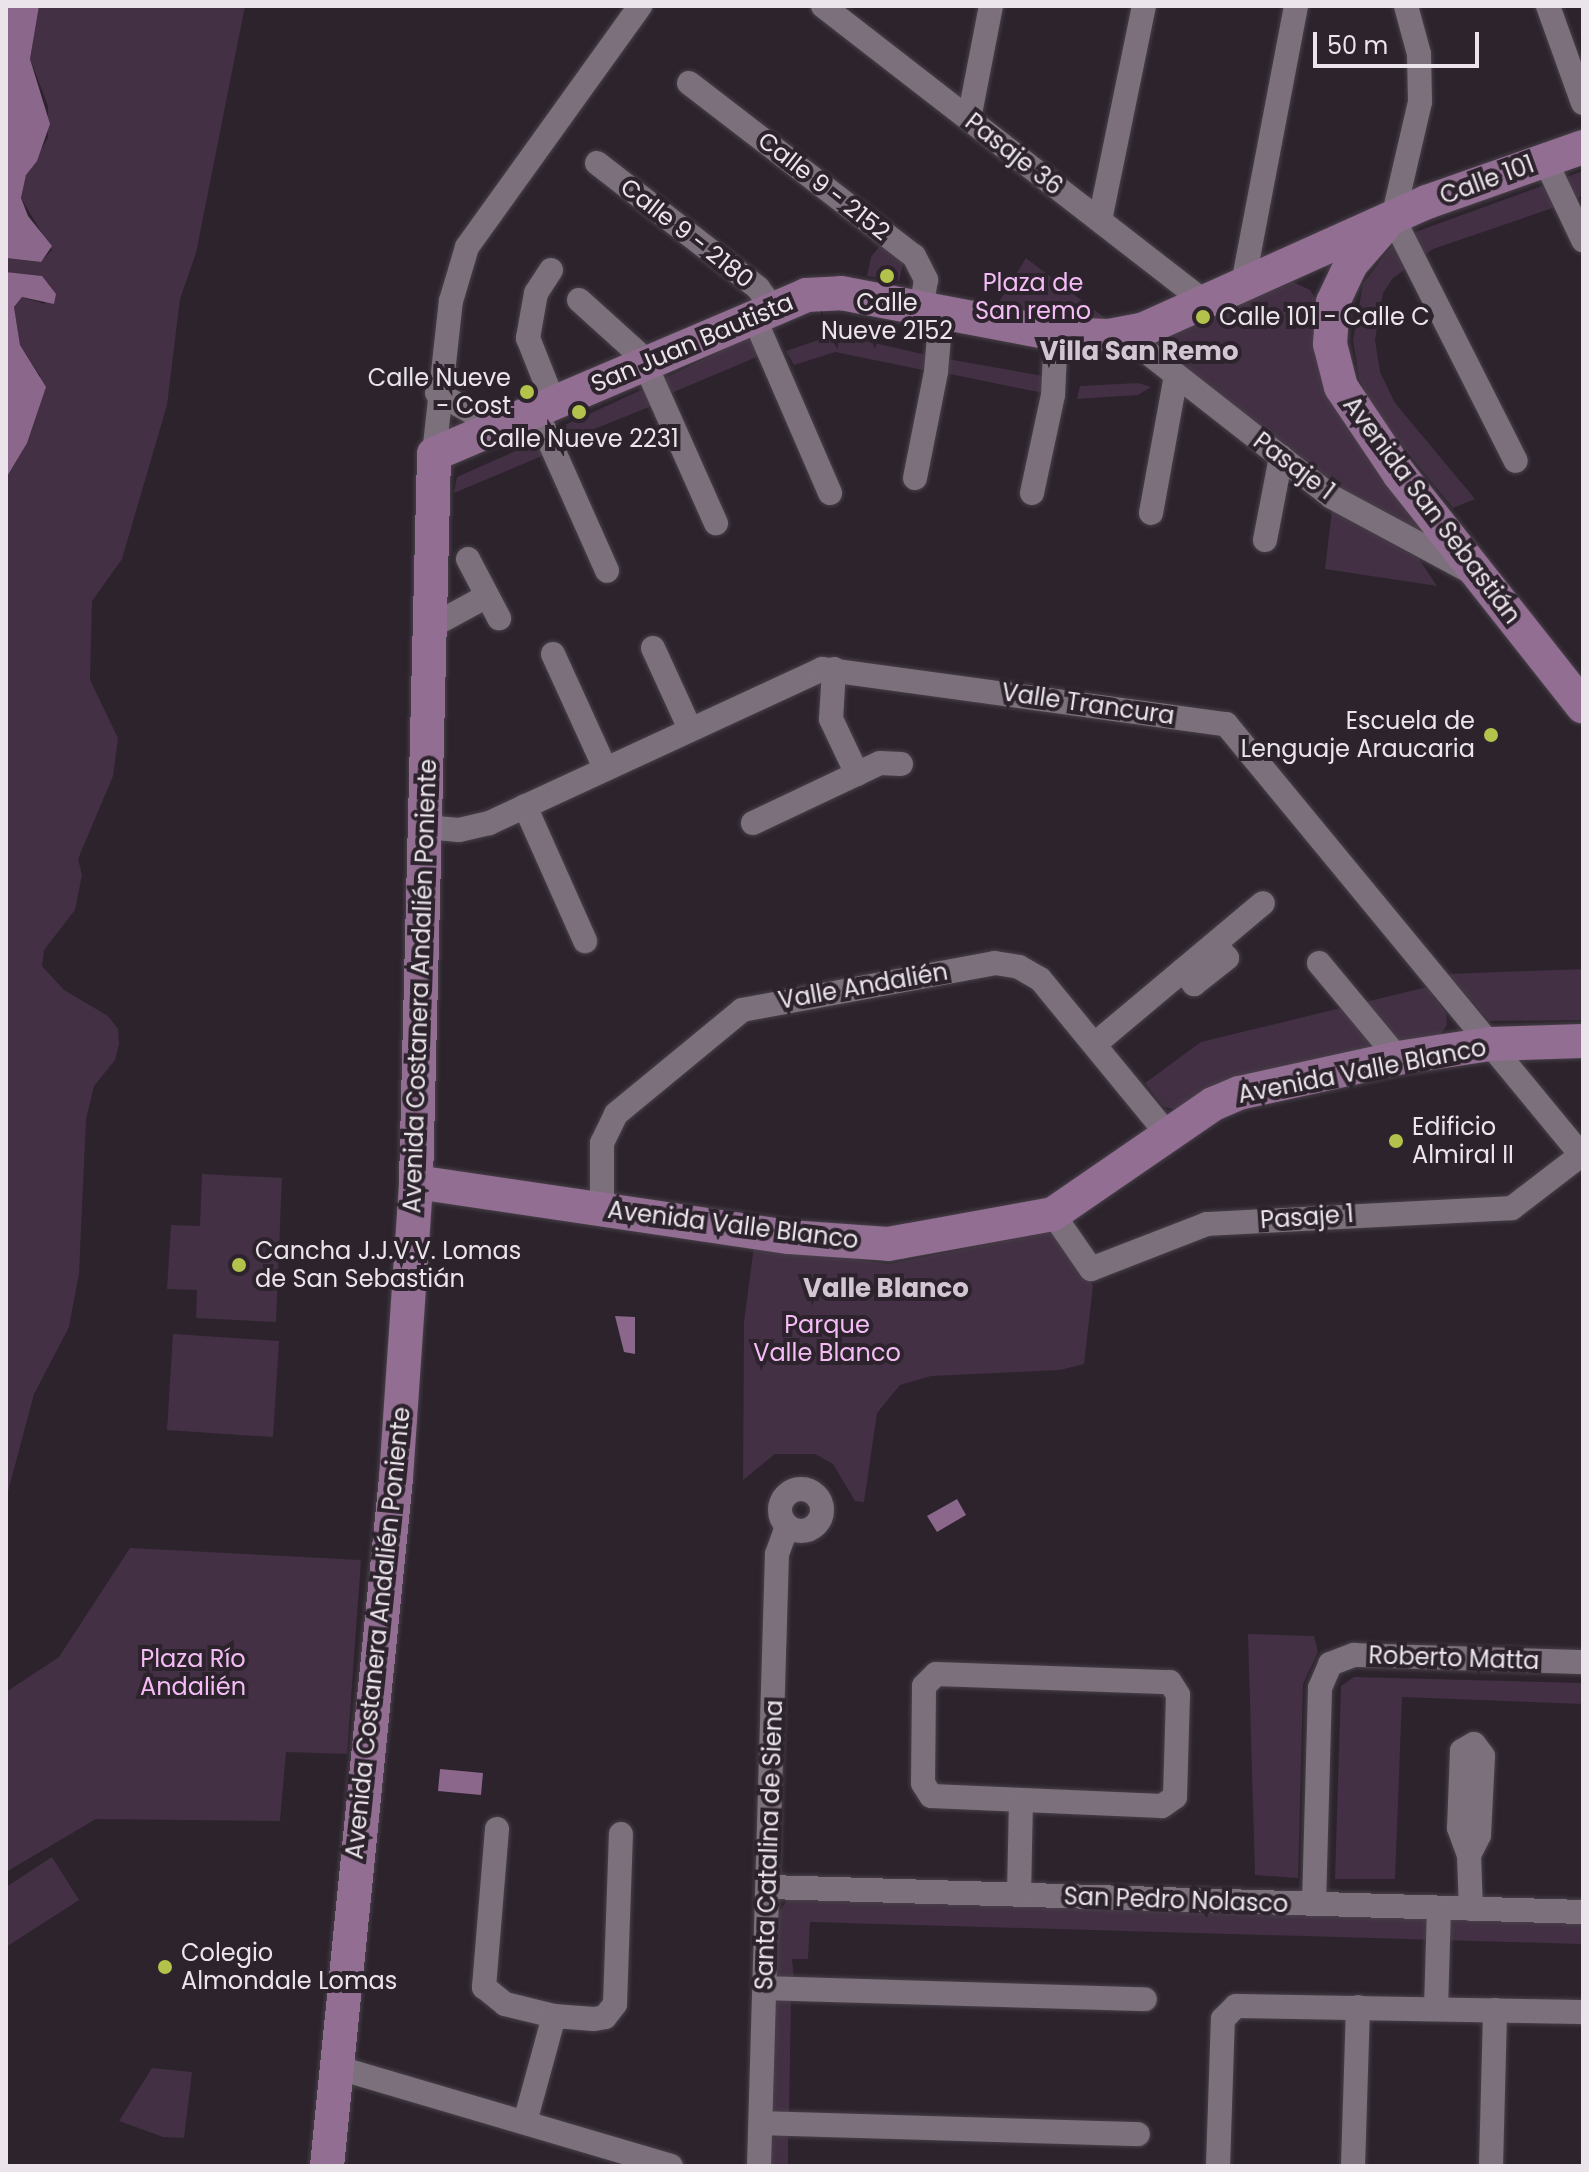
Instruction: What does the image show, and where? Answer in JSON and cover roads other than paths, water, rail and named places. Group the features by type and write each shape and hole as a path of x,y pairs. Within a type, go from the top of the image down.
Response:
{"street":[{"name":"Avenida Costanera Andalién Poniente","path":"327,2166 396,1478 416,1182 437,393 451,301 467,247 640,6"},
{"path":"969,119 991,6"},
{"path":"1100,220 1144,6"},
{"path":"1243,284 1296,6"},
{"path":"1406,6 1419,54 1420,102 1393,218 1516,461"},
{"path":"1548,6 1583,103"},
{"name":"Pasaje 36","path":"829,8 1205,302"},
{"name":"Calle 9 - 2152","path":"689,83 914,256 926,280 936,372 915,478"},
{"name":"Calle 101","path":"1393,218 1583,147"},
{"path":"1545,160 1583,240"},
{"name":"Calle 9 - 2180","path":"597,163 758,288 762,311 830,493"},
{"name":"San Juan Bautista","path":"434,454 762,311 806,295 841,293 1056,334 1124,334 1205,302 1393,218"},
{"name":"Avenida San Sebastián","path":"1393,218 1351,264 1333,302 1330,344 1341,387 1479,576 1583,707"},
{"path":"1292,262 1333,302"},
{"path":"551,270 536,293 528,338 544,405 607,571"},
{"path":"579,300 632,344 645,362 716,523"},
{"path":"1032,493 1053,395 1056,334"},
{"name":"Pasaje 1","path":"1124,334 1332,497 1479,576"},
{"path":"1151,513 1176,375"},
{"path":"437,393 497,426"},
{"path":"1265,540 1281,457"},
{"path":"468,559 499,618"},
{"path":"430,627 487,596"},
{"path":"653,648 690,729"},
{"path":"553,654 605,768"},
{"path":"834,669 831,719 857,774"},
{"name":"Valle Trancura","path":"425,827 470,829 811,672 834,669 1226,724 1582,1156"},
{"path":"753,823 886,762 901,764"},
{"path":"525,806 585,941"},
{"path":"1095,1044 1183,970 1194,984 1227,958 1215,944 1263,903"},
{"path":"1319,963 1398,1058"},
{"name":"Valle Andalién","path":"602,1208 602,1143 616,1114 728,1020 757,1005 1007,964 1040,979 1168,1135"},
{"name":"Avenida Valle Blanco","path":"416,1182 789,1237 888,1244 1053,1214 1168,1135 1239,1093 1398,1058 1490,1044 1583,1041"},
{"name":"Pasaje 1","path":"1053,1214 1091,1269 1207,1224 1512,1208 1582,1156"},
{"name":"Santa Catalina de Siena","path":"759,2166 778,1546 787,1526"},
{"name":"Roberto Matta","path":"1314,1904 1320,1688 1330,1664 1354,1655 1583,1662"},
{"path":"932,1675 1175,1685 1176,1792 1168,1805 1021,1800 926,1793 924,1686 932,1675"},
{"path":"1019,1895 1021,1800"},
{"path":"497,1829 482,1980 498,2002 554,2016 600,2019 615,2004 621,1834"},
{"path":"1469,1855 1471,1909"},
{"name":"San Pedro Nolasco","path":"769,1887 1583,1912"},
{"path":"1436,2009 1439,1908"},
{"path":"765,1988 1145,1999"},
{"path":"1218,2166 1226,2013 1242,2005 1583,2012"},
{"path":"1353,2166 1358,2007"},
{"path":"1491,2166 1495,2010"},
{"path":"525,2122 554,2016"},
{"path":"335,2067 525,2122 598,2156 671,2166"},
{"path":"761,2123 1138,2134"}],"place":[{"name":"Calle Nueve 2152","path":"887,276"},
{"name":"Calle 101 - Calle C","path":"1203,317"},
{"name":"Calle Nueve - Cost","path":"527,392"},
{"name":"Calle Nueve 2231","path":"579,412"},
{"name":"Escuela de Lenguaje Araucaria","path":"1491,735"},
{"name":"Edificio Almiral II","path":"1396,1141"},
{"name":"Cancha J.J.V.V. Lomas de San Sebastián","path":"239,1265"},
{"name":"Colegio Almondale Lomas","path":"165,1967"}],"district":[{"name":"Villa San Remo","path":"1139,352"},
{"name":"Valle Blanco","path":"886,1289"}],"park label":[{"name":"Plaza de San remo","path":"1033,297"},
{"name":"Parque Valle Blanco","path":"827,1339"},
{"name":"Plaza Río Andalién","path":"193,1673"}]}
